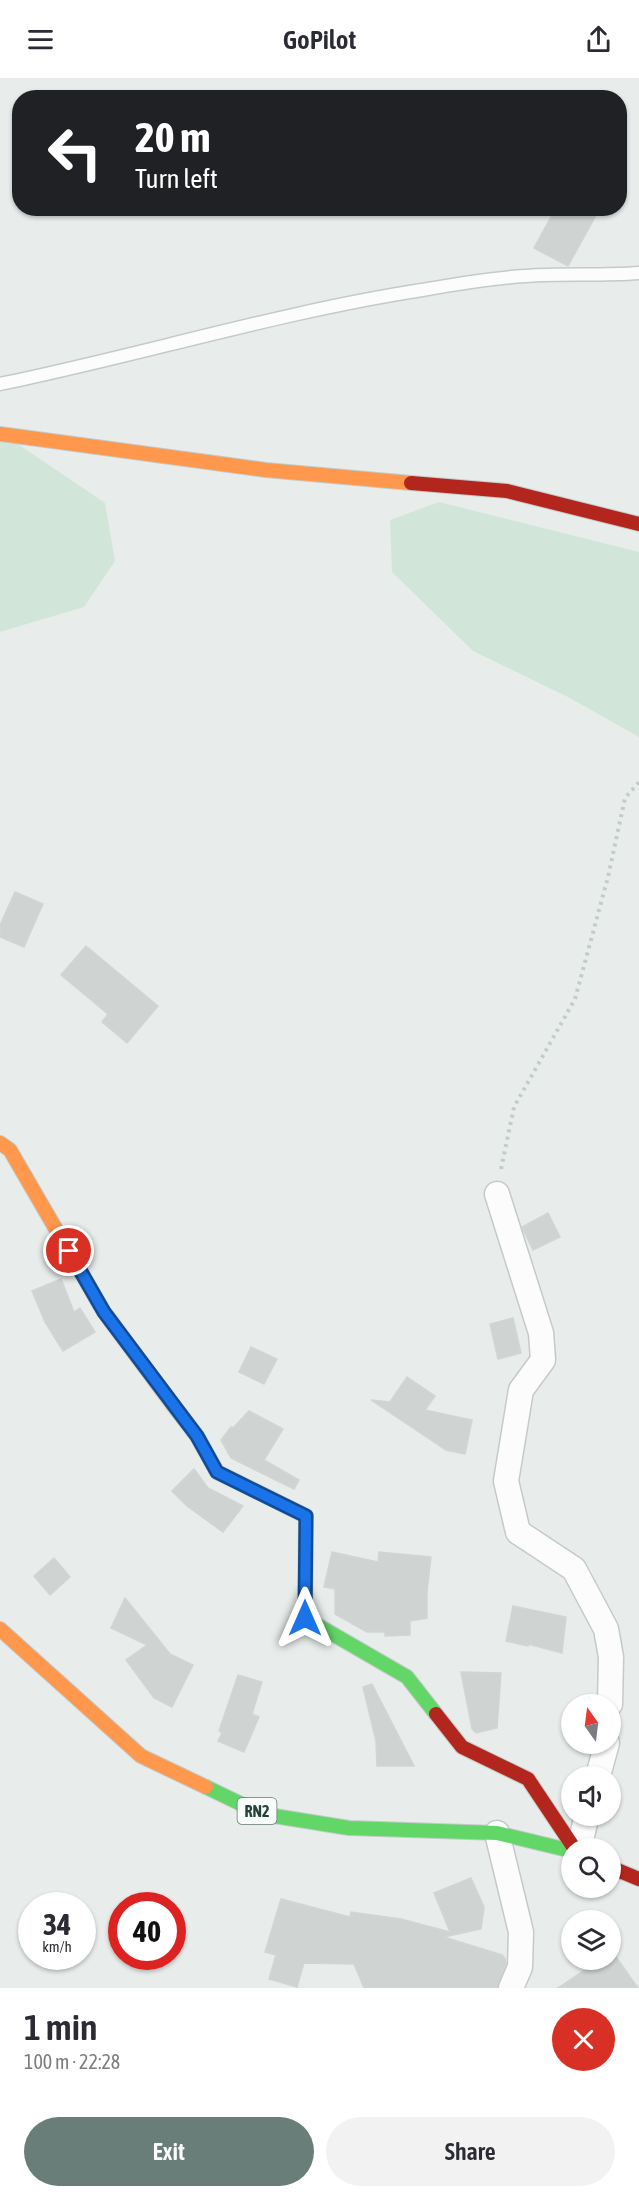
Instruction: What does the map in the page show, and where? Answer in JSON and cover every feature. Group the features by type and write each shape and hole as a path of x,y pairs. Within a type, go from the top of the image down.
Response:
{"main road":[{"path":"0,434 266,470 507,490 639,524"},
{"path":"0,1143 10,1150 104,1312 197,1436 217,1472 306,1516 305,1618 408,1677 462,1747 528,1779 568,1838"},
{"name":"RN2","path":"0,1629 141,1756 262,1814 349,1828 497,1833 561,1846"},
{"path":"621,1872 639,1879"}],"street":[{"path":"497,1194 541,1333 543,1360 521,1390 506,1481 518,1532 574,1569 606,1629 611,1657 610,1694"},
{"path":"497,1833 520,1932 520,1966 511,1988"}],"lane":[{"path":"0,384 87,366 335,306 421,290 526,275 602,276 639,273"}],"path":[{"path":"497,1194 514,1107 575,999 608,877 625,798 639,782"}],"green space":[{"path":"0,439 15,442 105,503 115,561 84,607 0,632"},
{"path":"439,502 639,552 639,737 568,697 473,651 392,572 390,520"}],"building":[{"path":"552,216 596,216 568,266 534,248"},
{"path":"15,892 43,904 24,947 0,937 0,925"},
{"path":"86,946 158,1006 127,1043 102,1022 108,1014 61,975"},
{"path":"548,1213 560,1237 533,1250 522,1227"},
{"path":"61,1279 74,1312 80,1308 95,1332 63,1351 45,1322 32,1291"},
{"path":"513,1318 521,1353 498,1359 490,1324"},
{"path":"251,1347 277,1359 264,1384 239,1372"},
{"path":"407,1377 435,1396 425,1410 472,1420 465,1454 446,1450 371,1400 390,1402"},
{"path":"249,1411 283,1429 264,1460 299,1480 294,1489 231,1458 221,1440 231,1427 233,1428"},
{"path":"194,1469 208,1488 243,1506 223,1532 187,1506 172,1491"},
{"path":"332,1552 378,1562 379,1552 431,1557 427,1618 410,1621 410,1635 385,1636 385,1632 367,1632 335,1614 335,1589 324,1587"},
{"path":"54,1558 70,1577 50,1595 34,1576"},
{"path":"125,1598 170,1654 193,1665 172,1707 154,1698 126,1660 147,1645 111,1628"},
{"path":"513,1606 566,1617 562,1653 506,1641"},
{"path":"461,1672 501,1673 497,1728 476,1733 472,1729"},
{"path":"238,1675 262,1682 252,1714 259,1717 244,1752 218,1741 222,1733 219,1731"},
{"path":"372,1684 414,1766 377,1766 376,1741 363,1687"},
{"path":"471,1878 484,1907 481,1929 444,1937 502,1955 506,1964 497,1988 364,1988 354,1964 304,1963 297,1987 269,1979 276,1955 265,1952 281,1899 350,1917 351,1912 401,1919 450,1932 434,1893"},
{"path":"621,1964 638,1988 558,1988 585,1970 621,1970"}],"traffic: fast":[{"path":"173,1405 197,1436 217,1472 306,1516 305,1618 407,1677 436,1714"},
{"path":"206,1787 262,1814 349,1828 497,1833 561,1848"}],"traffic: slow":[{"path":"0,434 266,470 411,483"},
{"path":"0,1143 10,1150 104,1312 173,1405"},
{"path":"0,1629 141,1756 206,1787"}],"traffic: jam":[{"path":"411,483 507,491 639,524"},
{"path":"436,1714 462,1747 528,1779 567,1838"},
{"path":"621,1872 639,1879"}],"route":[{"path":"69,1251 104,1312 197,1436 217,1472 306,1516 305,1618"}]}
